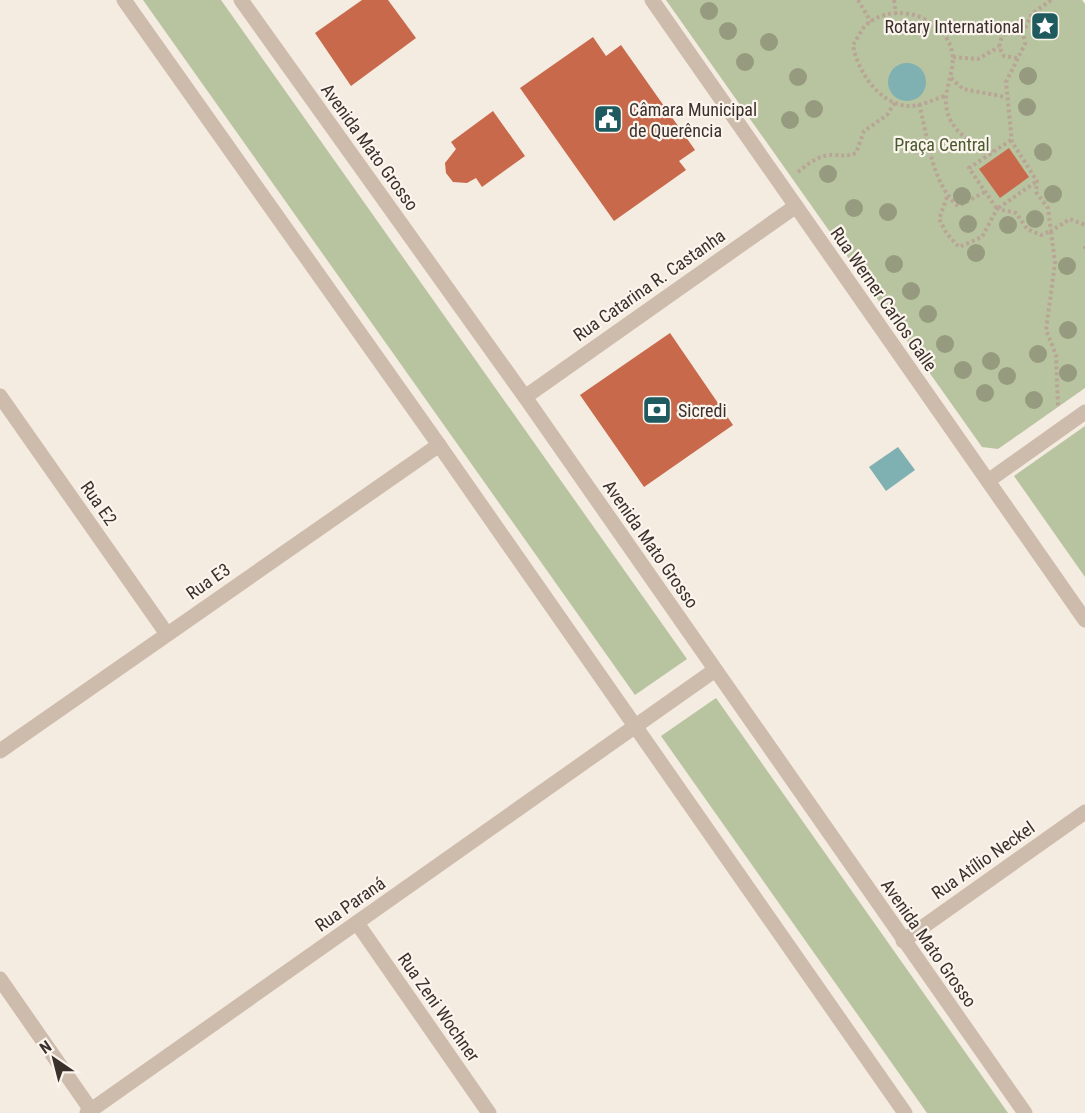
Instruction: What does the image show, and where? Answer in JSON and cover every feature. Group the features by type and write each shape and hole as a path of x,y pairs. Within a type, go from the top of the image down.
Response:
{"street":[{"path":"124,0 440,446 906,1113"},
{"name":"Avenida Mato Grosso","path":"241,0 525,397 1025,1113"},
{"name":"Rua Werner Carlos Galle","path":"652,0 1085,620"},
{"name":"Rua Catarina R. Castanha","path":"525,397 796,206"},
{"name":"Rua E2","path":"0,396 167,634"},
{"path":"988,481 1085,412"},
{"name":"Rua E3","path":"0,751 440,446"},
{"name":"Rua Paraná","path":"89,1111 715,670"},
{"name":"Rua Atílio Neckel","path":"903,941 1085,812"},
{"name":"Rua Zeni Wochner","path":"357,923 489,1113"},
{"path":"0,979 89,1111"}],"path":[{"path":"858,0 871,22"},
{"path":"894,0 896,14"},
{"path":"1052,0 1032,14 1023,32 1025,44 1006,82 1006,97 1011,139 1037,181 1036,192 1048,208 1055,263 1046,330 1056,355 1058,406 1069,424"},
{"path":"944,96 906,106 867,81 856,62 853,45 865,26 886,14 927,18 946,38 953,57 951,78 944,96 949,117 960,135 993,151"},
{"path":"1017,58 1004,56 999,47 1002,36 1011,30 1023,32"},
{"path":"953,57 978,59 999,47"},
{"path":"951,78 963,90 1006,97"},
{"path":"781,185 812,161 831,154 845,158 856,153 864,131 887,115 896,101"},
{"path":"919,104 934,167 947,197 958,206 985,192"},
{"path":"1011,139 969,168 997,209 1016,213 1027,229 1041,235 1052,231 1070,219 1085,225"},
{"path":"947,197 939,219 946,234 959,247 982,237 997,209 1037,181"}],"green space":[{"path":"143,0 221,0 687,659 635,695"},
{"name":"Praça Central","path":"666,0 1082,0 1085,4 1085,388 998,449 982,447"},
{"path":"1085,426 1085,577 1014,476"},
{"path":"716,698 1008,1113 927,1113 661,736"}],"water":[{"path":"907,63 920,69 926,82 920,95 907,101 894,95 888,82 894,69"},
{"path":"898,447 915,470 886,491 869,467"}],"building":[{"path":"362,0 388,0 416,38 351,86 315,33"},
{"name":"Câmara Municipal de Querência","path":"593,37 606,56 621,45 695,150 679,161 686,170 614,221 520,88"},
{"path":"493,111 525,156 482,187 476,178 467,183 453,182 446,173 445,163 456,149 451,142"},
{"path":"1009,148 1029,177 1000,198 979,169"},
{"name":"Sicredi","path":"670,333 733,425 644,487 580,395"}],"place":[{"name":"Rotary International","path":"1045,26"},
{"name":"Câmara Municipal de Querência","path":"608,119"},
{"name":"Sicredi","path":"657,410"}]}
